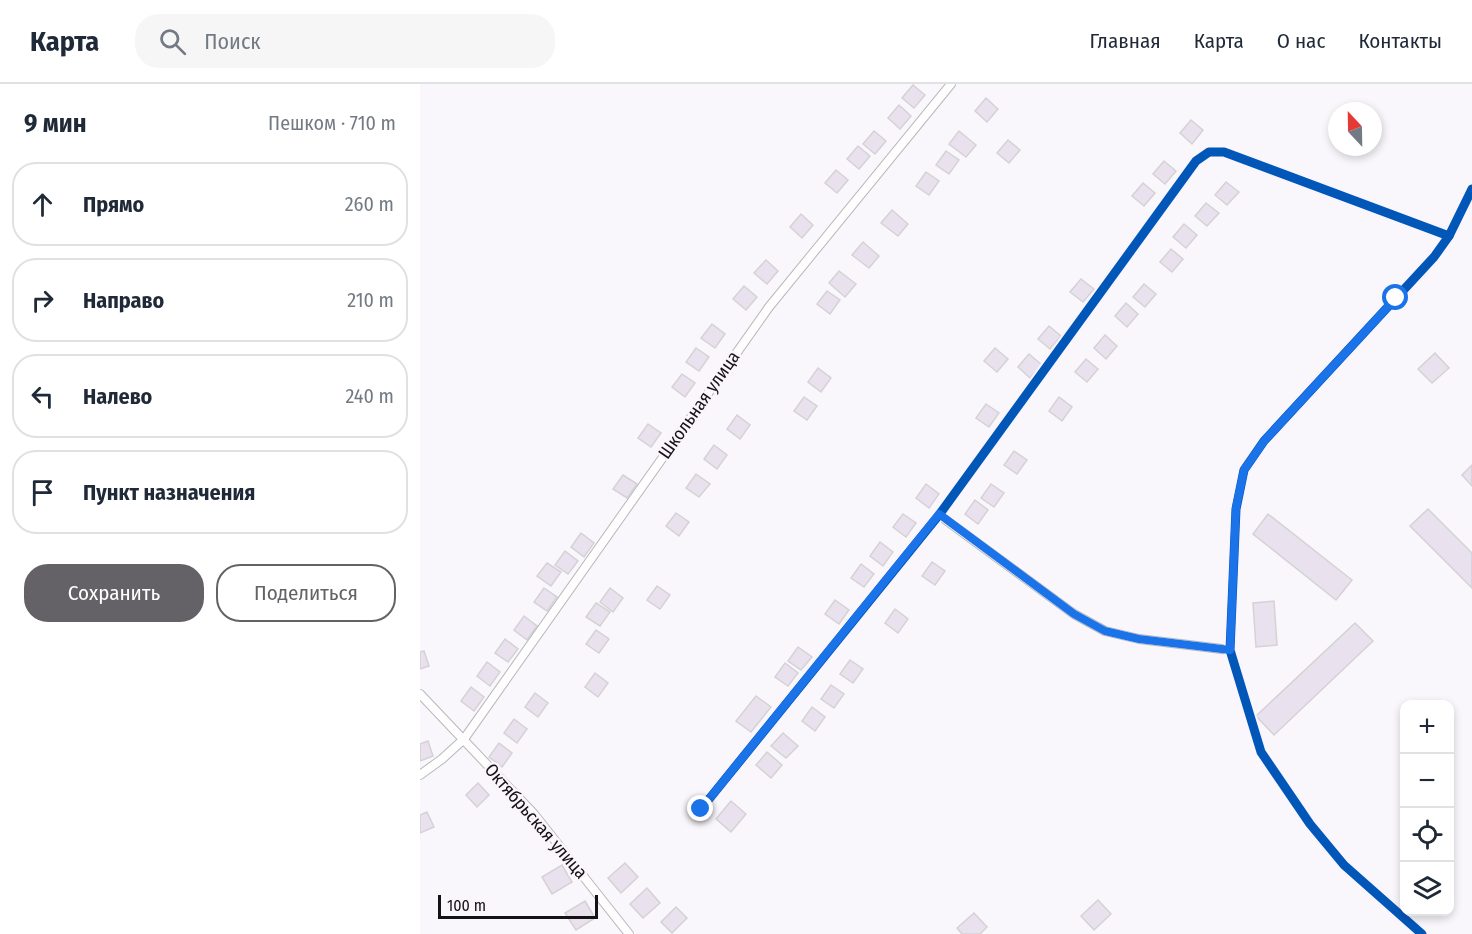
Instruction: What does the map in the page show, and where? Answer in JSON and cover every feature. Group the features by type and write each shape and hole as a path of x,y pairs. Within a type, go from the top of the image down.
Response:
{"street":[{"name":"Школьная улица","path":"420,775 464,739 769,307 951,84"},
{"path":"701,809 939,514 1196,160 1209,152 1224,152 1449,236"},
{"path":"1422,934 1344,865 1310,824 1261,752 1230,650 1236,508 1244,470 1264,441 1434,257 1449,236 1472,189"},
{"path":"939,514 1074,614 1105,631 1139,639 1230,650"},
{"name":"Октябрьская улица","path":"420,694 534,814 629,934"}],"building":[{"path":"913,85 925,95 914,108 902,98"},
{"path":"986,98 998,109 987,122 975,111"},
{"path":"899,105 911,116 900,129 888,118"},
{"path":"1191,120 1203,130 1192,144 1180,133"},
{"path":"874,131 886,141 875,154 863,144"},
{"path":"959,131 976,145 966,157 949,144"},
{"path":"1008,140 1020,150 1009,163 997,153"},
{"path":"858,146 870,156 859,169 847,159"},
{"path":"946,151 959,160 949,174 936,165"},
{"path":"1164,161 1176,171 1165,184 1153,174"},
{"path":"836,170 848,180 837,193 825,183"},
{"path":"926,172 939,181 929,195 916,186"},
{"path":"1226,182 1239,192 1227,205 1215,195"},
{"path":"1143,183 1155,193 1144,206 1132,196"},
{"path":"1206,203 1219,213 1207,226 1195,216"},
{"path":"892,210 908,224 898,236 881,223"},
{"path":"801,214 813,225 802,238 790,227"},
{"path":"1184,224 1197,235 1186,248 1173,237"},
{"path":"863,242 879,256 869,268 852,255"},
{"path":"1171,249 1183,259 1172,272 1160,262"},
{"path":"766,260 778,271 767,284 754,273"},
{"path":"839,271 856,284 845,297 829,283"},
{"path":"1081,279 1094,289 1083,302 1070,292"},
{"path":"1144,284 1156,294 1145,307 1133,297"},
{"path":"744,286 757,297 746,310 733,299"},
{"path":"827,291 840,300 830,314 817,304"},
{"path":"1126,303 1138,314 1127,327 1115,316"},
{"path":"712,324 725,334 715,348 701,338"},
{"path":"1049,326 1061,336 1050,349 1038,339"},
{"path":"1105,335 1117,346 1106,359 1094,348"},
{"path":"696,348 709,357 699,371 686,362"},
{"path":"995,348 1008,359 997,372 984,361"},
{"path":"1435,353 1449,368 1432,383 1418,369"},
{"path":"1029,354 1042,365 1030,378 1018,367"},
{"path":"1086,359 1098,369 1087,382 1075,372"},
{"path":"818,368 831,378 821,392 808,382"},
{"path":"682,374 695,383 685,397 672,387"},
{"path":"804,397 817,406 807,420 794,411"},
{"path":"1059,397 1072,407 1062,421 1049,411"},
{"path":"986,404 999,413 989,427 976,418"},
{"path":"737,415 750,425 740,439 727,429"},
{"path":"648,424 661,433 651,447 638,438"},
{"path":"714,445 727,455 717,469 704,459"},
{"path":"1014,451 1027,460 1017,474 1004,465"},
{"path":"1472,465 1472,486 1462,475"},
{"path":"696,474 710,484 699,497 686,488"},
{"path":"623,475 637,484 627,498 613,489"},
{"path":"926,484 939,494 929,508 916,498"},
{"path":"991,484 1004,493 994,507 981,498"},
{"path":"975,500 988,510 978,524 965,514"},
{"path":"1428,509 1472,553 1472,588 1410,526"},
{"path":"676,513 689,522 679,536 666,526"},
{"path":"903,514 916,523 906,537 893,527"},
{"path":"1268,514 1352,580 1336,600 1253,534"},
{"path":"581,533 594,543 584,557 571,547"},
{"path":"880,542 893,552 883,566 870,556"},
{"path":"565,551 578,561 568,574 555,565"},
{"path":"932,562 945,571 935,585 922,576"},
{"path":"547,563 561,572 551,586 537,576"},
{"path":"861,564 874,574 864,587 851,578"},
{"path":"657,586 670,595 660,609 647,600"},
{"path":"544,588 557,597 547,611 534,602"},
{"path":"610,588 623,598 613,612 600,602"},
{"path":"835,600 849,610 839,624 825,614"},
{"path":"1274,601 1277,645 1256,647 1253,603"},
{"path":"596,603 610,612 600,626 586,617"},
{"path":"895,609 908,619 898,633 885,623"},
{"path":"524,616 537,626 527,640 514,630"},
{"path":"1355,623 1373,641 1274,735 1256,716"},
{"path":"596,630 609,639 599,653 586,644"},
{"path":"505,639 518,649 508,662 495,653"},
{"path":"798,647 812,657 801,670 788,661"},
{"path":"424,651 429,666 420,669 420,652"},
{"path":"850,660 863,669 853,683 840,674"},
{"path":"487,662 500,672 490,686 477,676"},
{"path":"785,663 798,673 788,686 775,677"},
{"path":"595,673 608,683 598,697 585,687"},
{"path":"831,685 844,694 834,708 821,699"},
{"path":"471,687 484,697 474,711 461,701"},
{"path":"535,693 548,703 538,717 525,707"},
{"path":"756,696 771,707 751,732 736,721"},
{"path":"812,707 825,717 815,731 802,721"},
{"path":"514,719 527,729 517,743 504,733"},
{"path":"783,733 798,746 786,758 771,746"},
{"path":"428,741 433,756 420,761 420,744"},
{"path":"499,743 512,753 502,767 489,757"},
{"path":"767,752 782,765 771,778 756,765"},
{"path":"478,783 489,795 477,807 466,795"},
{"path":"731,801 746,814 731,832 716,819"},
{"path":"427,812 434,827 420,833 420,815"},
{"path":"625,863 638,877 621,893 608,878"},
{"path":"562,865 572,882 552,894 542,877"},
{"path":"647,888 660,903 643,918 630,904"},
{"path":"1098,900 1111,914 1094,930 1081,916"},
{"path":"585,901 595,918 576,930 565,913"},
{"path":"676,907 687,918 672,933 661,922"},
{"path":"974,913 987,927 980,934 962,934 957,928"}],"cycle path":[{"path":"701,809 939,515 1196,161 1209,152 1224,152 1449,236"},
{"path":"1422,934 1344,865 1310,824 1261,752 1230,650 1236,509 1244,470 1264,441 1434,257 1449,236 1472,189"}],"route":[{"path":"701,809 939,514 1074,614 1105,631 1139,639 1230,650 1236,508 1244,470 1264,441 1396,298"}]}
